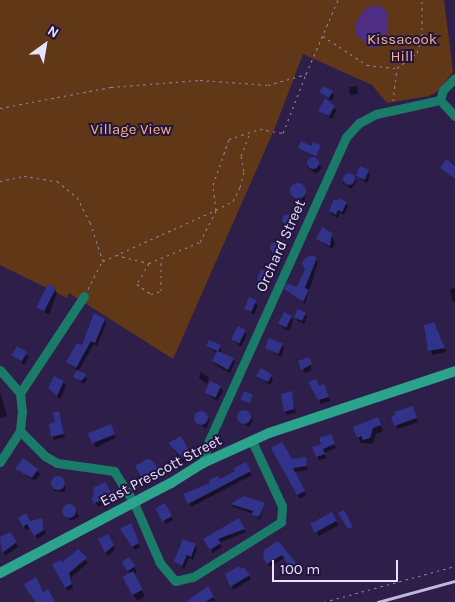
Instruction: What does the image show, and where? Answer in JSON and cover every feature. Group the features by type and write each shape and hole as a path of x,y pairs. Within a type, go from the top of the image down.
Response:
{"main road":[{"name":"East Prescott Street","path":"0,573 134,503 203,463 252,441 455,371"}],"street":[{"path":"455,78 443,90 440,100 455,116"},
{"name":"Orchard Street","path":"203,463 207,445 339,148 359,123 394,110 440,100"},
{"path":"0,462 20,431 20,393 84,296"},
{"path":"0,370 20,393"},
{"path":"20,431 45,456 57,463 114,471 134,503 160,563 175,580 193,577 274,528 282,517 278,498 252,441"}],"path":[{"path":"116,255 149,262 200,242 216,210 213,185 229,139 260,128 283,133 338,0"},
{"path":"323,36 366,65 397,68 417,53 422,36 422,0"},
{"path":"394,110 392,96 397,68"},
{"path":"0,108 111,87 200,80 268,85 306,74"},
{"path":"84,296 103,261 232,201 240,187 244,171 241,156 251,131"},
{"path":"0,181 24,176 57,181 77,197 90,222 103,261"},
{"path":"149,262 137,284 151,294 161,291 160,258"},
{"path":"324,602 455,566"}],"green space":[{"name":"Village View","path":"0,0 444,0 453,72 437,92 429,96 387,103 372,85 303,54 274,130 173,359 69,293 67,298 0,265"}],"shaded area":[{"path":"379,5 387,12 388,31 380,46 371,48 356,35 356,22 366,8"}],"building":[{"path":"323,86 333,91 329,98 319,92"},
{"path":"325,98 335,106 329,116 318,111"},
{"path":"301,141 311,146 313,142 321,145 316,157 298,148"},
{"path":"311,157 315,157 319,163 315,169 311,169 307,165 307,161"},
{"path":"446,159 455,166 455,179 440,168"},
{"path":"360,166 369,170 365,180 356,176"},
{"path":"347,173 351,173 355,179 351,185 347,185 343,181 343,177"},
{"path":"298,183 304,185 306,191 304,197 298,199 292,197 290,191 292,185"},
{"path":"339,198 347,202 342,212 338,210 336,215 329,211 334,199 338,201"},
{"path":"286,214 290,214 294,220 290,226 286,226 282,222 282,218"},
{"path":"322,227 332,233 330,246 316,239"},
{"path":"274,242 278,242 282,248 278,254 274,254 270,250 270,246"},
{"path":"312,255 317,258 305,288 309,290 303,302 284,289 287,283 296,287 298,285 305,269 302,263 305,258"},
{"path":"261,269 269,272 265,283 257,280"},
{"path":"48,284 56,288 44,311 36,307"},
{"path":"249,297 256,300 251,312 244,309"},
{"path":"298,309 306,313 302,321 294,317"},
{"path":"284,312 292,316 286,328 278,324"},
{"path":"94,313 105,319 95,343 91,341 76,368 66,362 77,343 82,345"},
{"path":"434,322 445,348 428,351 424,325"},
{"path":"238,326 246,330 239,343 231,339"},
{"path":"269,338 283,344 279,354 265,348"},
{"path":"209,340 221,345 218,351 234,358 228,370 212,361 217,351 206,346"},
{"path":"17,346 27,352 22,362 11,355"},
{"path":"309,357 312,364 301,370 298,361"},
{"path":"261,368 272,375 268,382 256,376"},
{"path":"77,370 86,374 82,381 73,377"},
{"path":"54,376 64,381 57,396 48,388"},
{"path":"316,379 319,386 324,384 329,397 318,400 308,382"},
{"path":"210,381 221,386 216,398 205,393"},
{"path":"244,391 253,395 249,403 240,399"},
{"path":"292,391 294,409 284,412 281,394"},
{"path":"413,406 417,418 394,426 391,417 395,415 394,412"},
{"path":"244,410 249,412 251,417 249,422 244,424 239,422 237,417 239,412"},
{"path":"59,411 64,434 51,437 49,424 55,422 53,413"},
{"path":"201,411 206,413 208,418 206,423 201,425 196,423 194,418 196,413"},
{"path":"378,417 381,425 373,428 370,438 363,440 361,436 357,438 353,427"},
{"path":"111,424 115,434 92,444 88,433"},
{"path":"331,434 335,444 323,449 325,454 316,457 312,447 321,444 319,438"},
{"path":"181,436 190,453 183,459 168,443"},
{"path":"282,442 292,459 306,457 307,466 293,468 305,491 297,495 271,448"},
{"path":"23,458 38,469 32,478 15,469"},
{"path":"147,459 152,460 158,469 142,478 135,466"},
{"path":"246,462 251,471 188,504 183,494 210,483 209,480 218,476 220,479 235,471 234,468"},
{"path":"58,476 63,478 65,483 63,488 58,490 53,488 51,483 53,478"},
{"path":"105,482 112,494 94,504 91,498 94,496 93,488"},
{"path":"244,496 265,503 259,517 252,515 253,511 230,504"},
{"path":"165,503 172,516 162,521 155,508"},
{"path":"69,504 74,506 76,511 74,516 69,518 64,516 62,511 64,506"},
{"path":"344,510 353,527 348,529 338,513"},
{"path":"332,512 337,521 315,533 310,524"},
{"path":"26,513 30,521 42,518 44,530 34,536 27,524 23,527 18,518"},
{"path":"239,518 245,529 218,539 221,543 210,550 203,539"},
{"path":"131,523 139,543 132,547 120,529"},
{"path":"10,532 17,542 2,553 0,537"},
{"path":"108,534 114,545 105,553 98,539"},
{"path":"183,539 196,544 191,557 187,555 182,566 174,561"},
{"path":"278,541 300,568 293,572 282,555 267,564 263,558 264,550"},
{"path":"78,549 87,558 69,573 72,584 65,588 52,564 61,560 62,562"},
{"path":"129,557 135,566 128,571 122,562"},
{"path":"239,566 241,569 244,567 250,575 230,587 225,574"},
{"path":"133,571 143,590 132,595 122,577"},
{"path":"36,577 43,592 48,589 55,602 36,602 29,593 24,584"},
{"path":"208,586 214,597 205,602 186,602"}],"railway":[{"path":"378,602 455,581"}],"park label":[{"name":"Kissacook Hill","path":"402,48"}]}
